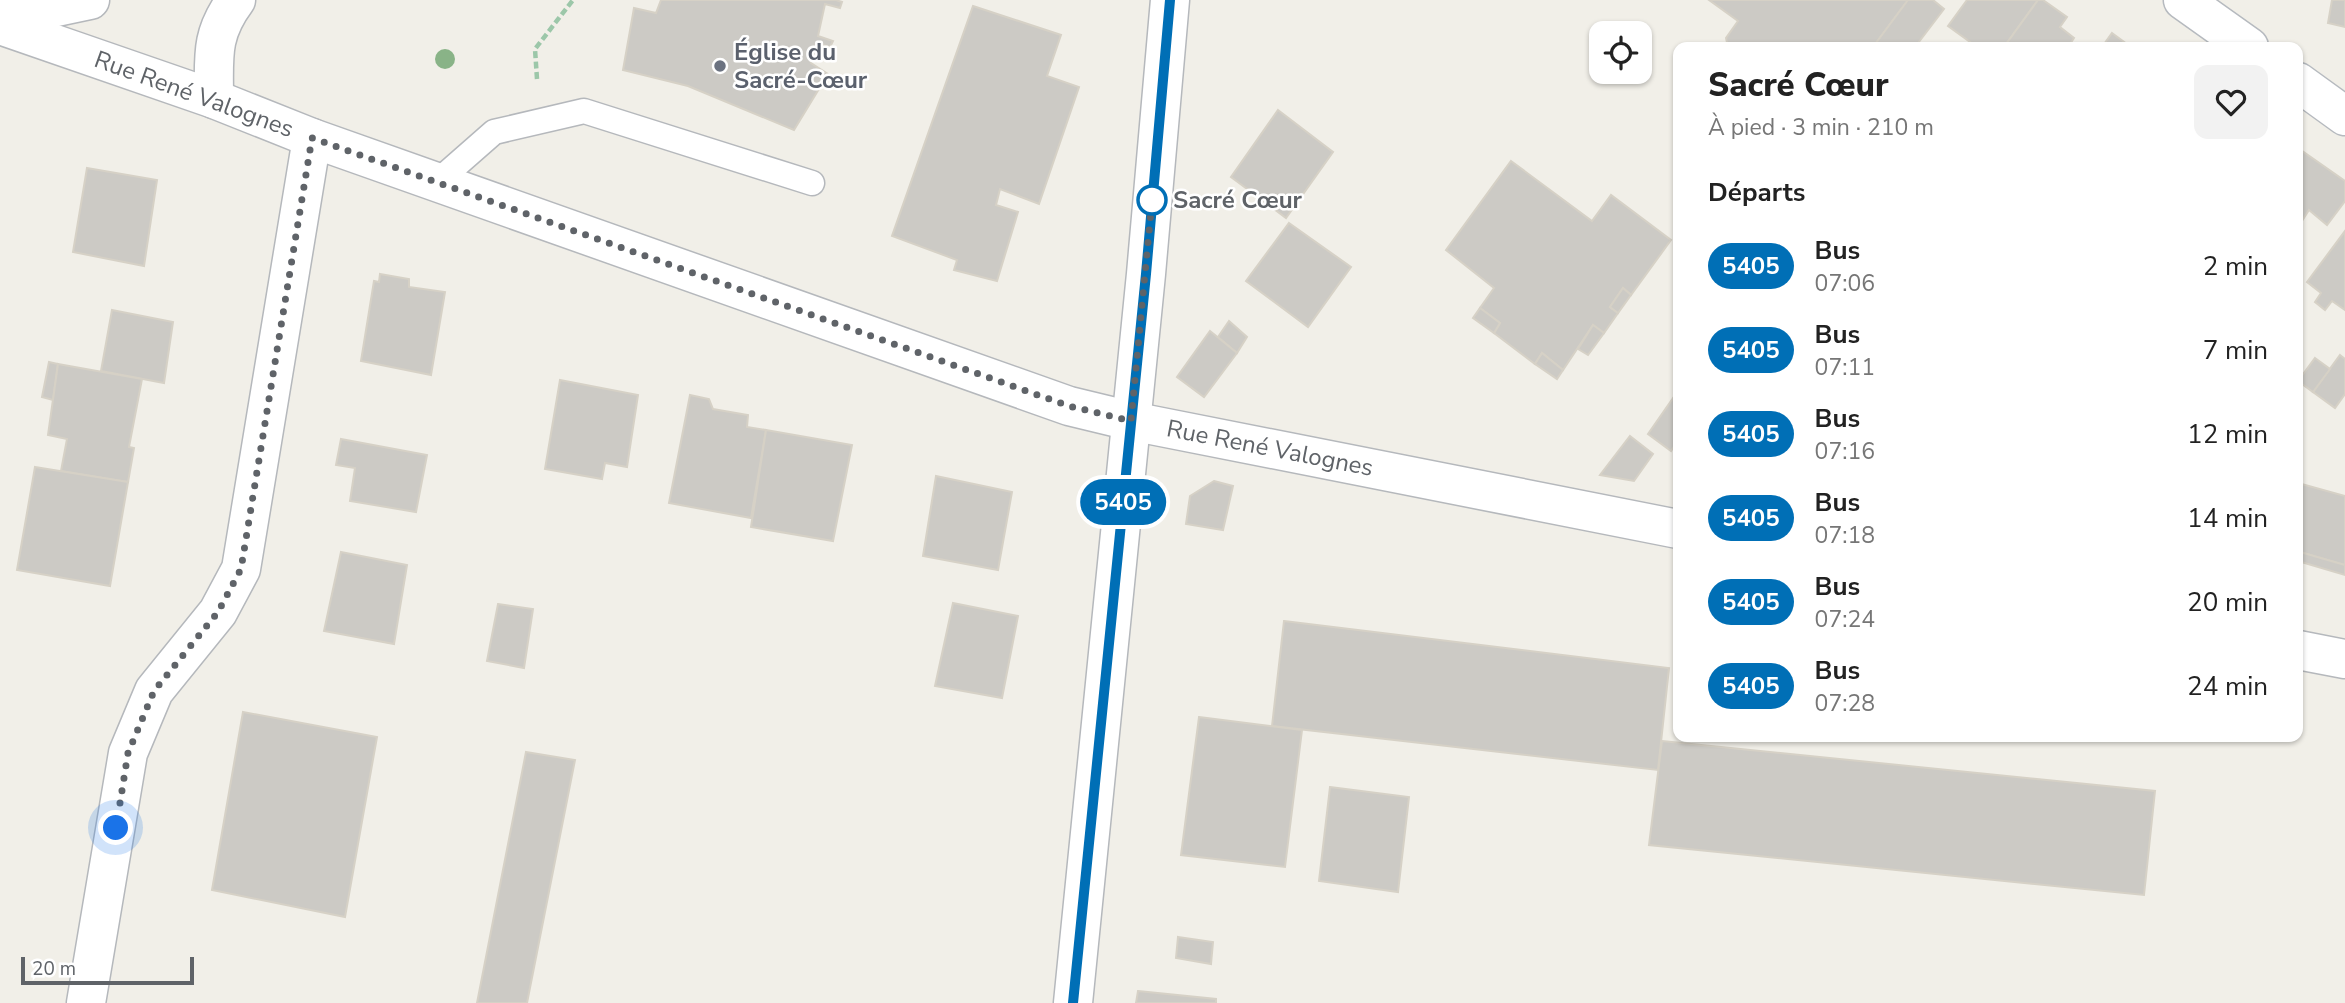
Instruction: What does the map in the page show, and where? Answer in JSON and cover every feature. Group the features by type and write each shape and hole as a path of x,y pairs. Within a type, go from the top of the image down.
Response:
{"street":[{"path":"0,19 90,0"},
{"path":"214,99 214,47 226,14 236,0"},
{"path":"1073,1003 1170,0"},
{"path":"2183,0 2242,42"},
{"name":"Rue René Valognes","path":"0,24 214,99 312,138 1069,406 1131,421 1673,527"},
{"path":"2303,86 2345,116"},
{"path":"86,1003 128,753 154,691 218,612 241,569 312,138"},
{"path":"2303,651 2345,659"}],"lane":[{"path":"437,182 494,132 584,111 811,183"}],"path":[{"path":"539,122 535,49 573,0"}],"building":[{"name":"Église du Sacré-Cœur","path":"661,0 842,2 840,8 825,4 818,36 833,41 830,47 816,43 811,63 828,74 794,130 688,86 623,70 634,8 656,13"},
{"path":"1709,0 1908,0 1877,42 1727,42 1726,38 1738,21"},
{"path":"1908,0 1933,0 1944,9 1919,42 1877,42"},
{"path":"1967,0 2038,0 2008,42 1970,42 1948,26"},
{"path":"2038,0 2043,0 2067,17 2060,27 2074,38 2071,42 2008,42"},
{"path":"2332,0 2345,0 2345,27 2328,23"},
{"path":"973,6 1061,35 1047,76 1079,87 1039,204 1000,189 996,205 1018,212 997,281 954,270 957,260 892,236"},
{"path":"2112,33 2124,42 2106,42"},
{"path":"1278,110 1333,152 1286,218 1231,177"},
{"path":"2303,152 2345,181 2345,201 2327,225 2309,210 2303,219"},
{"path":"1511,161 1592,221 1611,195 1671,240 1631,295 1623,288 1610,307 1618,313 1604,333 1593,325 1563,370 1542,353 1535,364 1494,333 1500,323 1480,308 1494,288 1446,250"},
{"path":"87,168 157,180 144,266 73,252"},
{"path":"1289,223 1351,267 1308,327 1246,281"},
{"path":"2345,231 2345,310 2332,301 2325,310 2315,302 2321,293 2307,282"},
{"path":"380,274 409,279 409,287 445,292 431,375 361,361 374,281 379,282"},
{"path":"1623,288 1631,295 1618,313 1610,307"},
{"path":"1480,308 1500,323 1494,333 1473,318"},
{"path":"112,310 173,322 164,383 101,371"},
{"path":"1229,321 1247,337 1237,353 1218,337"},
{"path":"1593,325 1604,333 1588,355 1578,349"},
{"path":"1210,331 1237,353 1204,397 1177,377"},
{"path":"1542,353 1563,370 1557,379 1535,364"},
{"path":"2340,355 2345,359 2345,394 2335,408 2313,392"},
{"path":"2315,358 2330,369 2313,392 2303,385 2303,374"},
{"path":"49,362 58,364 53,400 42,397"},
{"path":"58,364 142,379 129,447 134,448 128,482 61,471 67,439 48,435"},
{"path":"560,380 638,395 627,467 605,463 602,479 545,469"},
{"path":"690,395 709,399 713,409 748,415 747,427 766,430 751,518 669,503"},
{"path":"1673,398 1671,451 1648,434"},
{"path":"766,430 852,445 833,541 751,527"},
{"path":"1630,436 1653,454 1634,481 1600,475"},
{"path":"341,439 427,455 416,512 350,501 355,468 336,465"},
{"path":"35,467 128,482 110,586 17,570"},
{"path":"936,476 1012,492 998,570 923,556"},
{"path":"1214,481 1233,486 1223,530 1186,524 1190,496"},
{"path":"2303,484 2345,496 2345,565 2303,553"},
{"path":"341,552 407,565 394,644 324,631"},
{"path":"2303,553 2345,565 2345,575 2303,562"},
{"path":"953,603 1018,616 1002,698 935,686"},
{"path":"498,604 533,609 524,668 487,661"},
{"path":"1284,621 1669,668 1658,770 1272,726"},
{"path":"243,712 377,737 345,917 212,890"},
{"path":"1199,717 1302,730 1285,867 1181,855"},
{"path":"1662,741 2155,791 2144,895 1649,845"},
{"path":"526,752 575,760 527,1003 477,1003"},
{"path":"1330,787 1409,797 1398,892 1319,881"},
{"path":"1178,937 1213,942 1211,964 1176,958"},
{"path":"1138,991 1216,999 1216,1003 1136,1003"}],"bus line":[{"name":"5405","path":"1073,1003 1146,274 1170,0"}],"place":[{"name":"Église du Sacré-Cœur","path":"720,66"},
{"name":"Sacré Cœur","path":"1152,200"}],"route":[{"path":"116,828 128,753 154,691 218,612 241,569 312,138 1069,406 1131,421 1152,200"}]}
